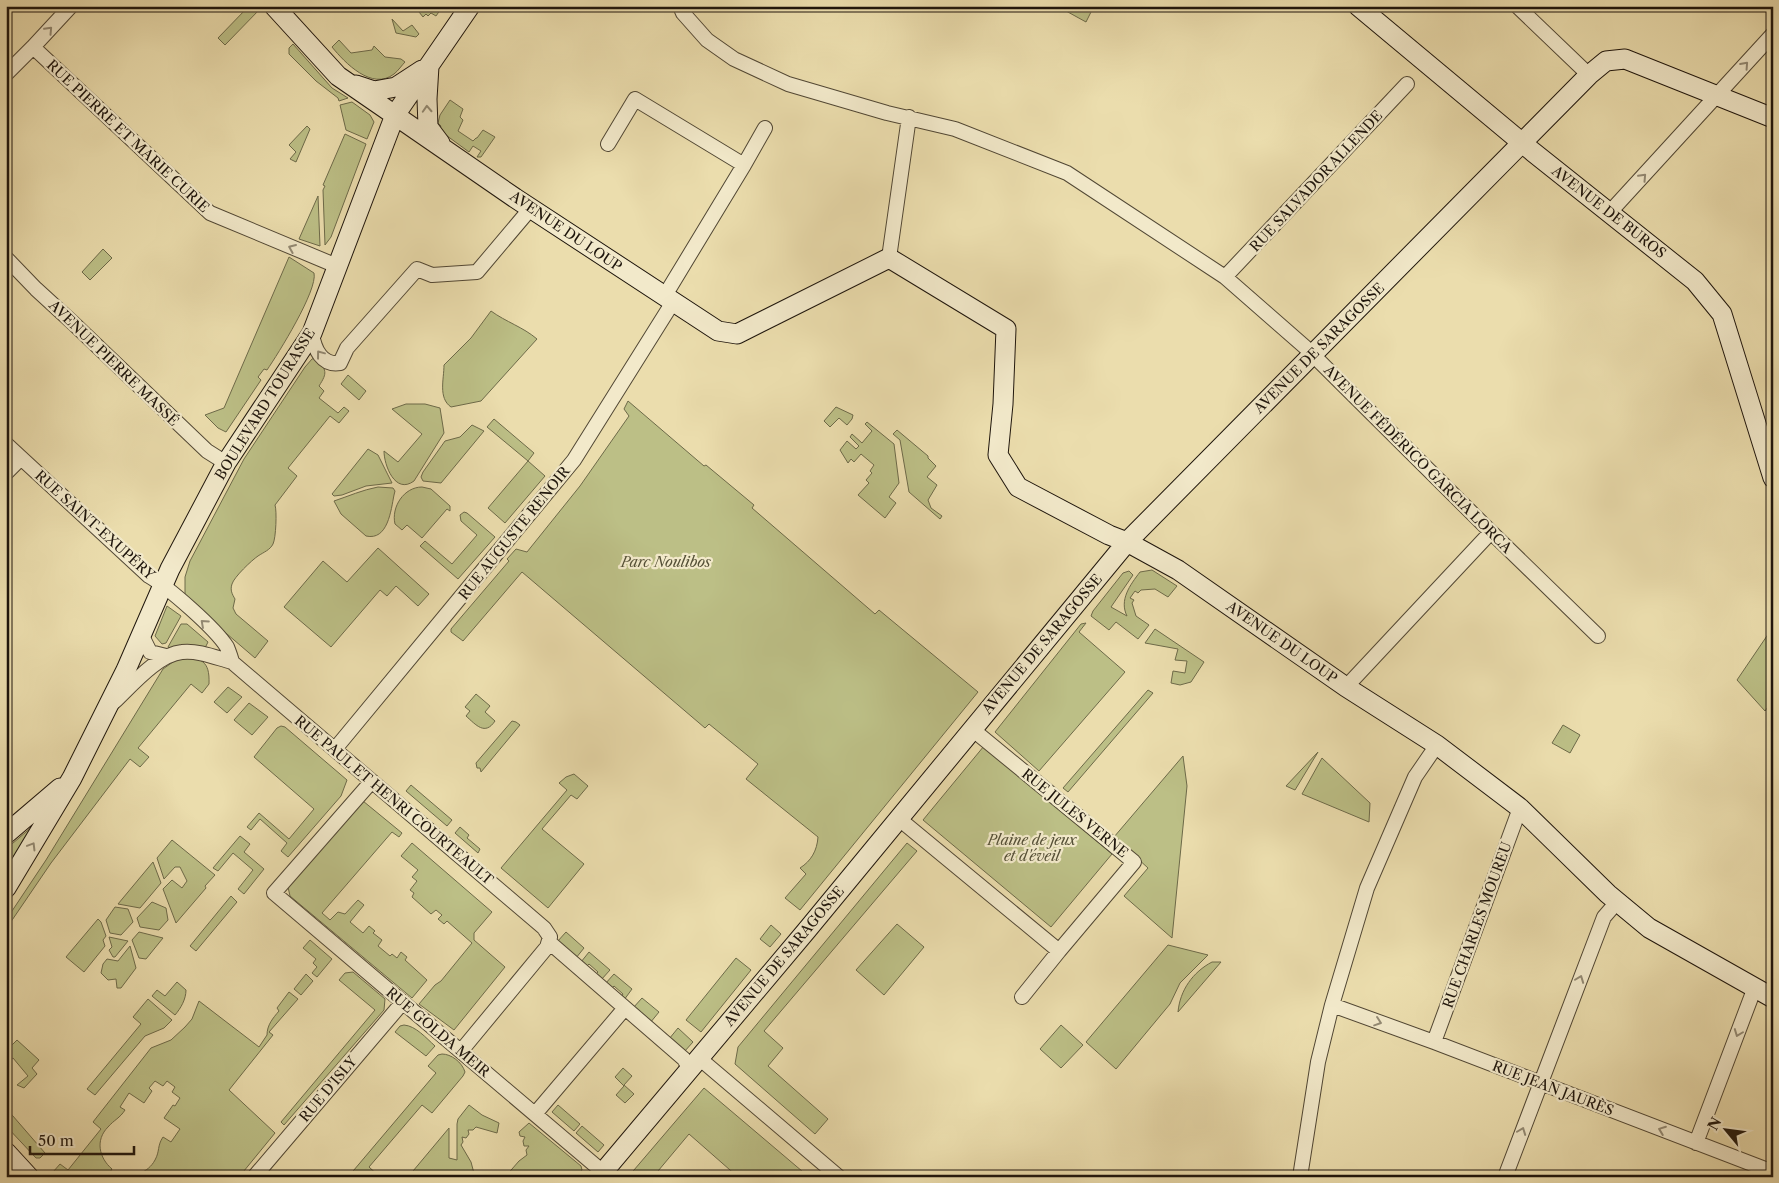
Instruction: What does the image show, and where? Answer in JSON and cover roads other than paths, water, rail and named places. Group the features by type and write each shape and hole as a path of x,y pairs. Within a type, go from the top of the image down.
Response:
{"street":[{"path":"6,74 71,6"},
{"name":"AVENUE DU LOUP","path":"274,6 338,76 531,208 718,331 737,334 889,258 1006,328 1003,404 998,455 1018,487 1178,570 1346,687 1437,745 1520,808 1617,902 1649,928 1773,998"},
{"name":"BOULEVARD TOURASSE","path":"6,888 72,778 126,670 163,584 226,463 312,333 395,115 470,6"},
{"name":"AVENUE FÉDÉRICO GARCIA LORCA","path":"680,6 683,13 707,40 734,59 788,84 887,113 956,129 1067,173 1225,277 1313,354 1598,636"},
{"name":"AVENUE DE BUROS","path":"1358,6 1521,143 1695,281 1722,314 1773,478"},
{"path":"1516,6 1589,75"},
{"path":"1610,212 1773,34"},
{"name":"RUE PIERRE ET MARIE CURIE","path":"33,47 210,213 337,266"},
{"name":"AVENUE DE SARAGOSSE","path":"601,1174 1127,542 1589,75 1606,61 1625,59 1773,118"},
{"path":"350,84 374,91 396,87 430,65"},
{"path":"430,65 427,99 428,127 444,148"},
{"name":"RUE SALVADOR ALLENDE","path":"1225,277 1407,84"},
{"path":"608,144 635,99 744,164"},
{"path":"889,258 909,117"},
{"name":"RUE AUGUSTE RENOIR","path":"335,748 574,460 669,300 765,128"},
{"path":"312,333 313,343 320,356 334,364 340,363 347,348 417,269 432,275 477,272 531,208"},
{"name":"AVENUE PIERRE MASSÉ","path":"6,258 36,290 201,446 226,463"},
{"name":"RUE SAINT-EXUPÉRY","path":"6,444 149,576 163,584"},
{"path":"6,473 21,458"},
{"path":"1346,687 1491,532"},
{"name":"RUE PAUL ET HENRI COURTEAULT","path":"163,584 213,630 227,647 232,662"},
{"path":"141,634 150,652 166,656"},
{"name":"RUE PAUL ET HENRI COURTEAULT","path":"166,656 183,652 232,662 544,928 548,932 550,942 684,1059 694,1064 839,1177"},
{"path":"107,709 139,678 166,656"},
{"name":"RUE JULES VERNE","path":"972,729 1134,862 1022,997"},
{"path":"1300,1177 1318,1062 1332,1005 1367,888 1414,777 1437,745"},
{"name":"BOULEVARD TOURASSE","path":"6,834 72,778"},
{"name":"RUE GOLDA MEIR","path":"372,781 274,893 535,1114 601,1174"},
{"name":"RUE CHARLES MOUREU","path":"1434,1042 1520,808"},
{"path":"898,818 1059,951"},
{"path":"1504,1177 1604,917 1617,902"},
{"path":"461,1051 550,942"},
{"path":"1696,1143 1755,987"},
{"name":"RUE D'ISLY","path":"254,1177 403,1002"},
{"name":"RUE JEAN JAURÈS","path":"1332,1005 1434,1042 1773,1172"},
{"path":"535,1114 626,1008"},
{"path":"6,1152 29,1177"}],"park label":[{"name":"Parc Noulibos","path":"666,562"},
{"name":"Plaine de jeux et d'éveil","path":"1032,848"}]}
